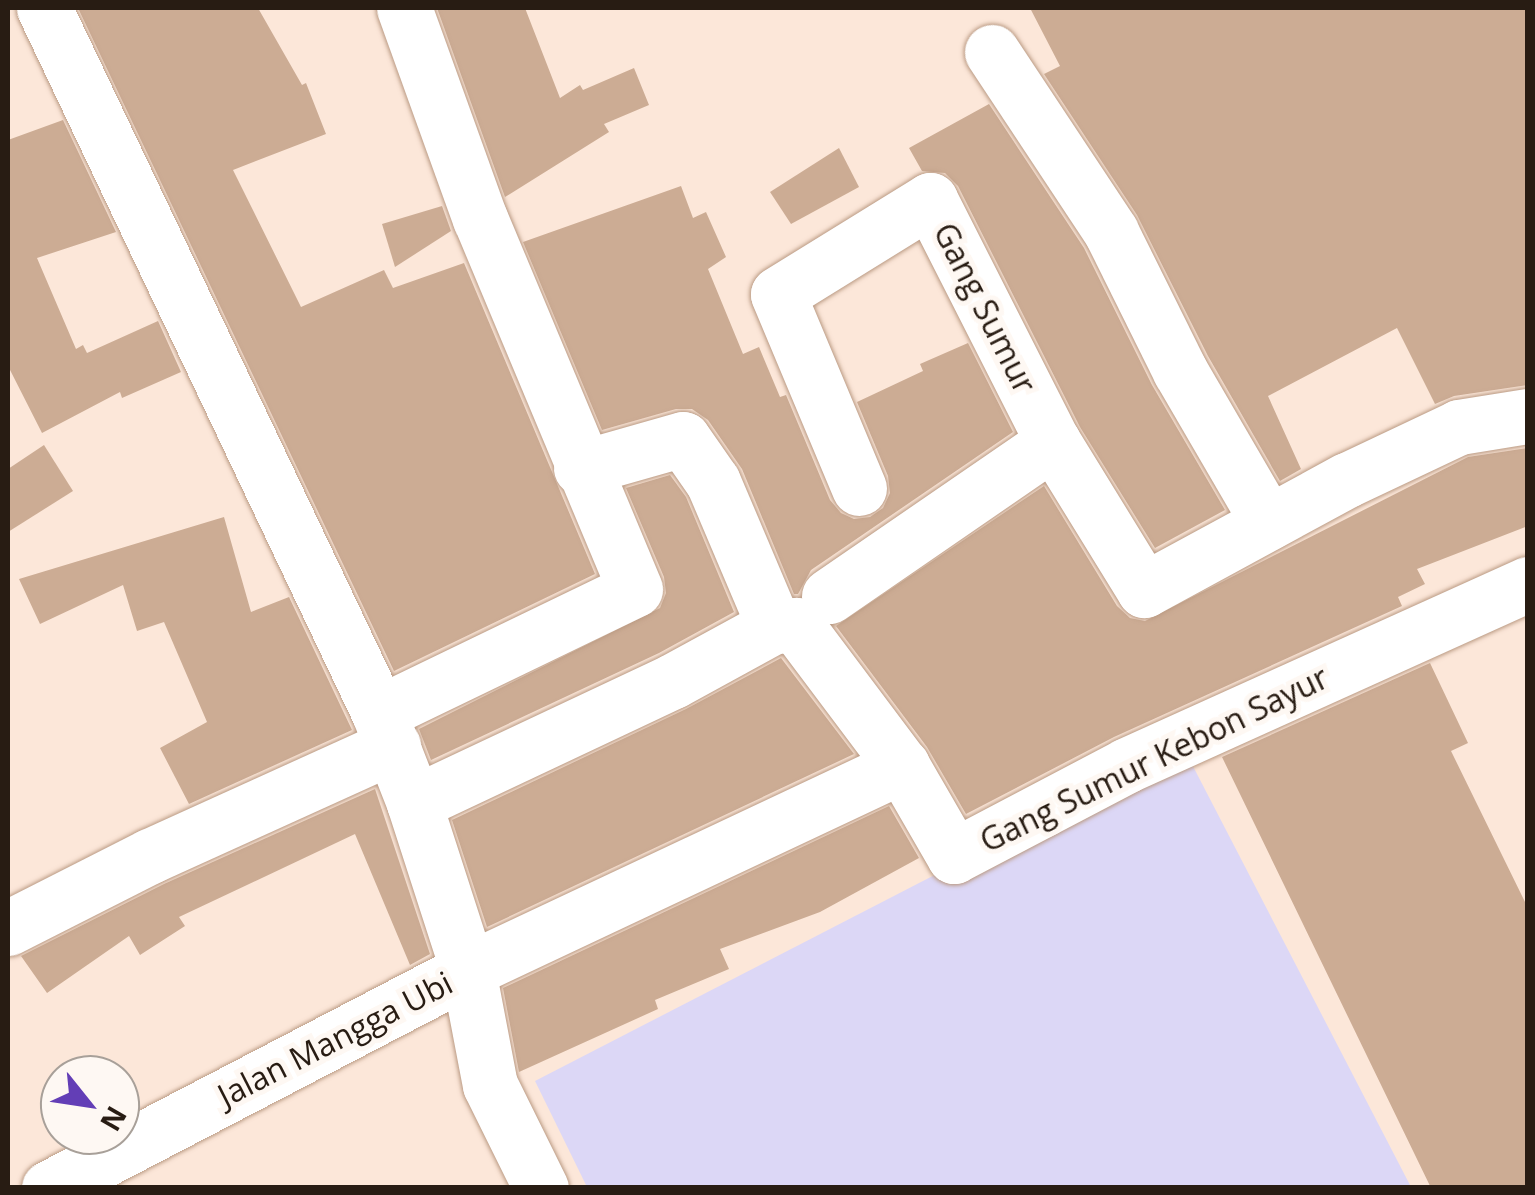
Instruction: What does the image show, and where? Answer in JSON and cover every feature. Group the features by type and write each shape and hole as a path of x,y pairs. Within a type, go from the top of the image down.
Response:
{"street":[{"path":"44,8 386,730 468,970 902,766 796,625 774,626 673,681 414,803"},
{"path":"8,928 386,730 634,589 480,219 404,8"},
{"path":"992,52 1111,232 1180,371 1268,522"},
{"name":"Gang Sumur","path":"860,488 778,294 930,200 1053,442 1144,590 1268,522 1459,428 1528,416"},
{"path":"581,468 683,439 713,482 774,626"},
{"path":"830,596 1053,442"},
{"name":"Gang Sumur Kebon Sayur","path":"902,766 954,856 1127,765 1528,584"},
{"name":"Jalan Mangga Ubi","path":"49,1188 468,970 490,1085 541,1188"}],"shaded area":[{"path":"1183,747 1411,1187 587,1187 535,1081"}],"building":[{"path":"78,8 258,8 302,85 306,83 326,134 233,170 301,307 384,270 393,288 464,263 595,574 394,671"},
{"path":"437,8 525,8 560,98 580,85 583,90 634,68 649,105 604,124 609,132 505,197"},
{"path":"1030,8 1528,8 1528,385 1454,396 1435,404 1397,328 1268,396 1301,469 1280,481 1208,356 1137,215 1044,74 1060,66"},
{"path":"989,104 1084,248 1152,385 1225,510 1155,548 1080,427 958,186 945,173 922,171 909,148"},
{"path":"63,120 116,232 37,258 76,349 83,345 87,353 158,321 181,372 122,398 120,392 42,433 8,366 8,140"},
{"path":"839,148 859,187 791,224 770,192"},
{"path":"681,186 693,218 706,212 726,257 708,269 743,354 759,347 780,397 786,395 830,500 841,513 854,519 870,517 883,508 890,493 888,476 857,402 923,371 920,364 968,343 1013,432 811,570 798,594 794,594 742,469 708,420 692,409 676,409 602,430 523,242"},
{"path":"442,206 451,231 395,267 382,224"},
{"path":"44,445 73,491 8,532 8,469"},
{"path":"1528,448 1528,526 1417,569 1425,584 1398,597 1402,606 1114,737 966,814 927,747 836,626 1044,486 1117,606 1130,618 1145,621 1468,457"},
{"path":"670,475 686,497 734,612 659,653 431,760 419,729 660,608 666,593 664,577 626,488"},
{"path":"224,517 251,612 289,597 352,730 189,804 160,748 207,722 164,622 137,631 123,585 40,624 19,579"},
{"path":"781,658 854,754 487,927 452,820 686,709"},
{"path":"1430,663 1468,743 1451,751 1528,908 1528,1188 1431,1188 1222,757"},
{"path":"375,789 430,954 410,965 355,834 179,917 185,926 140,955 129,936 47,993 21,956 164,884"},
{"path":"889,806 919,858 820,912 720,949 729,969 655,1000 658,1009 519,1072 503,988"}]}
